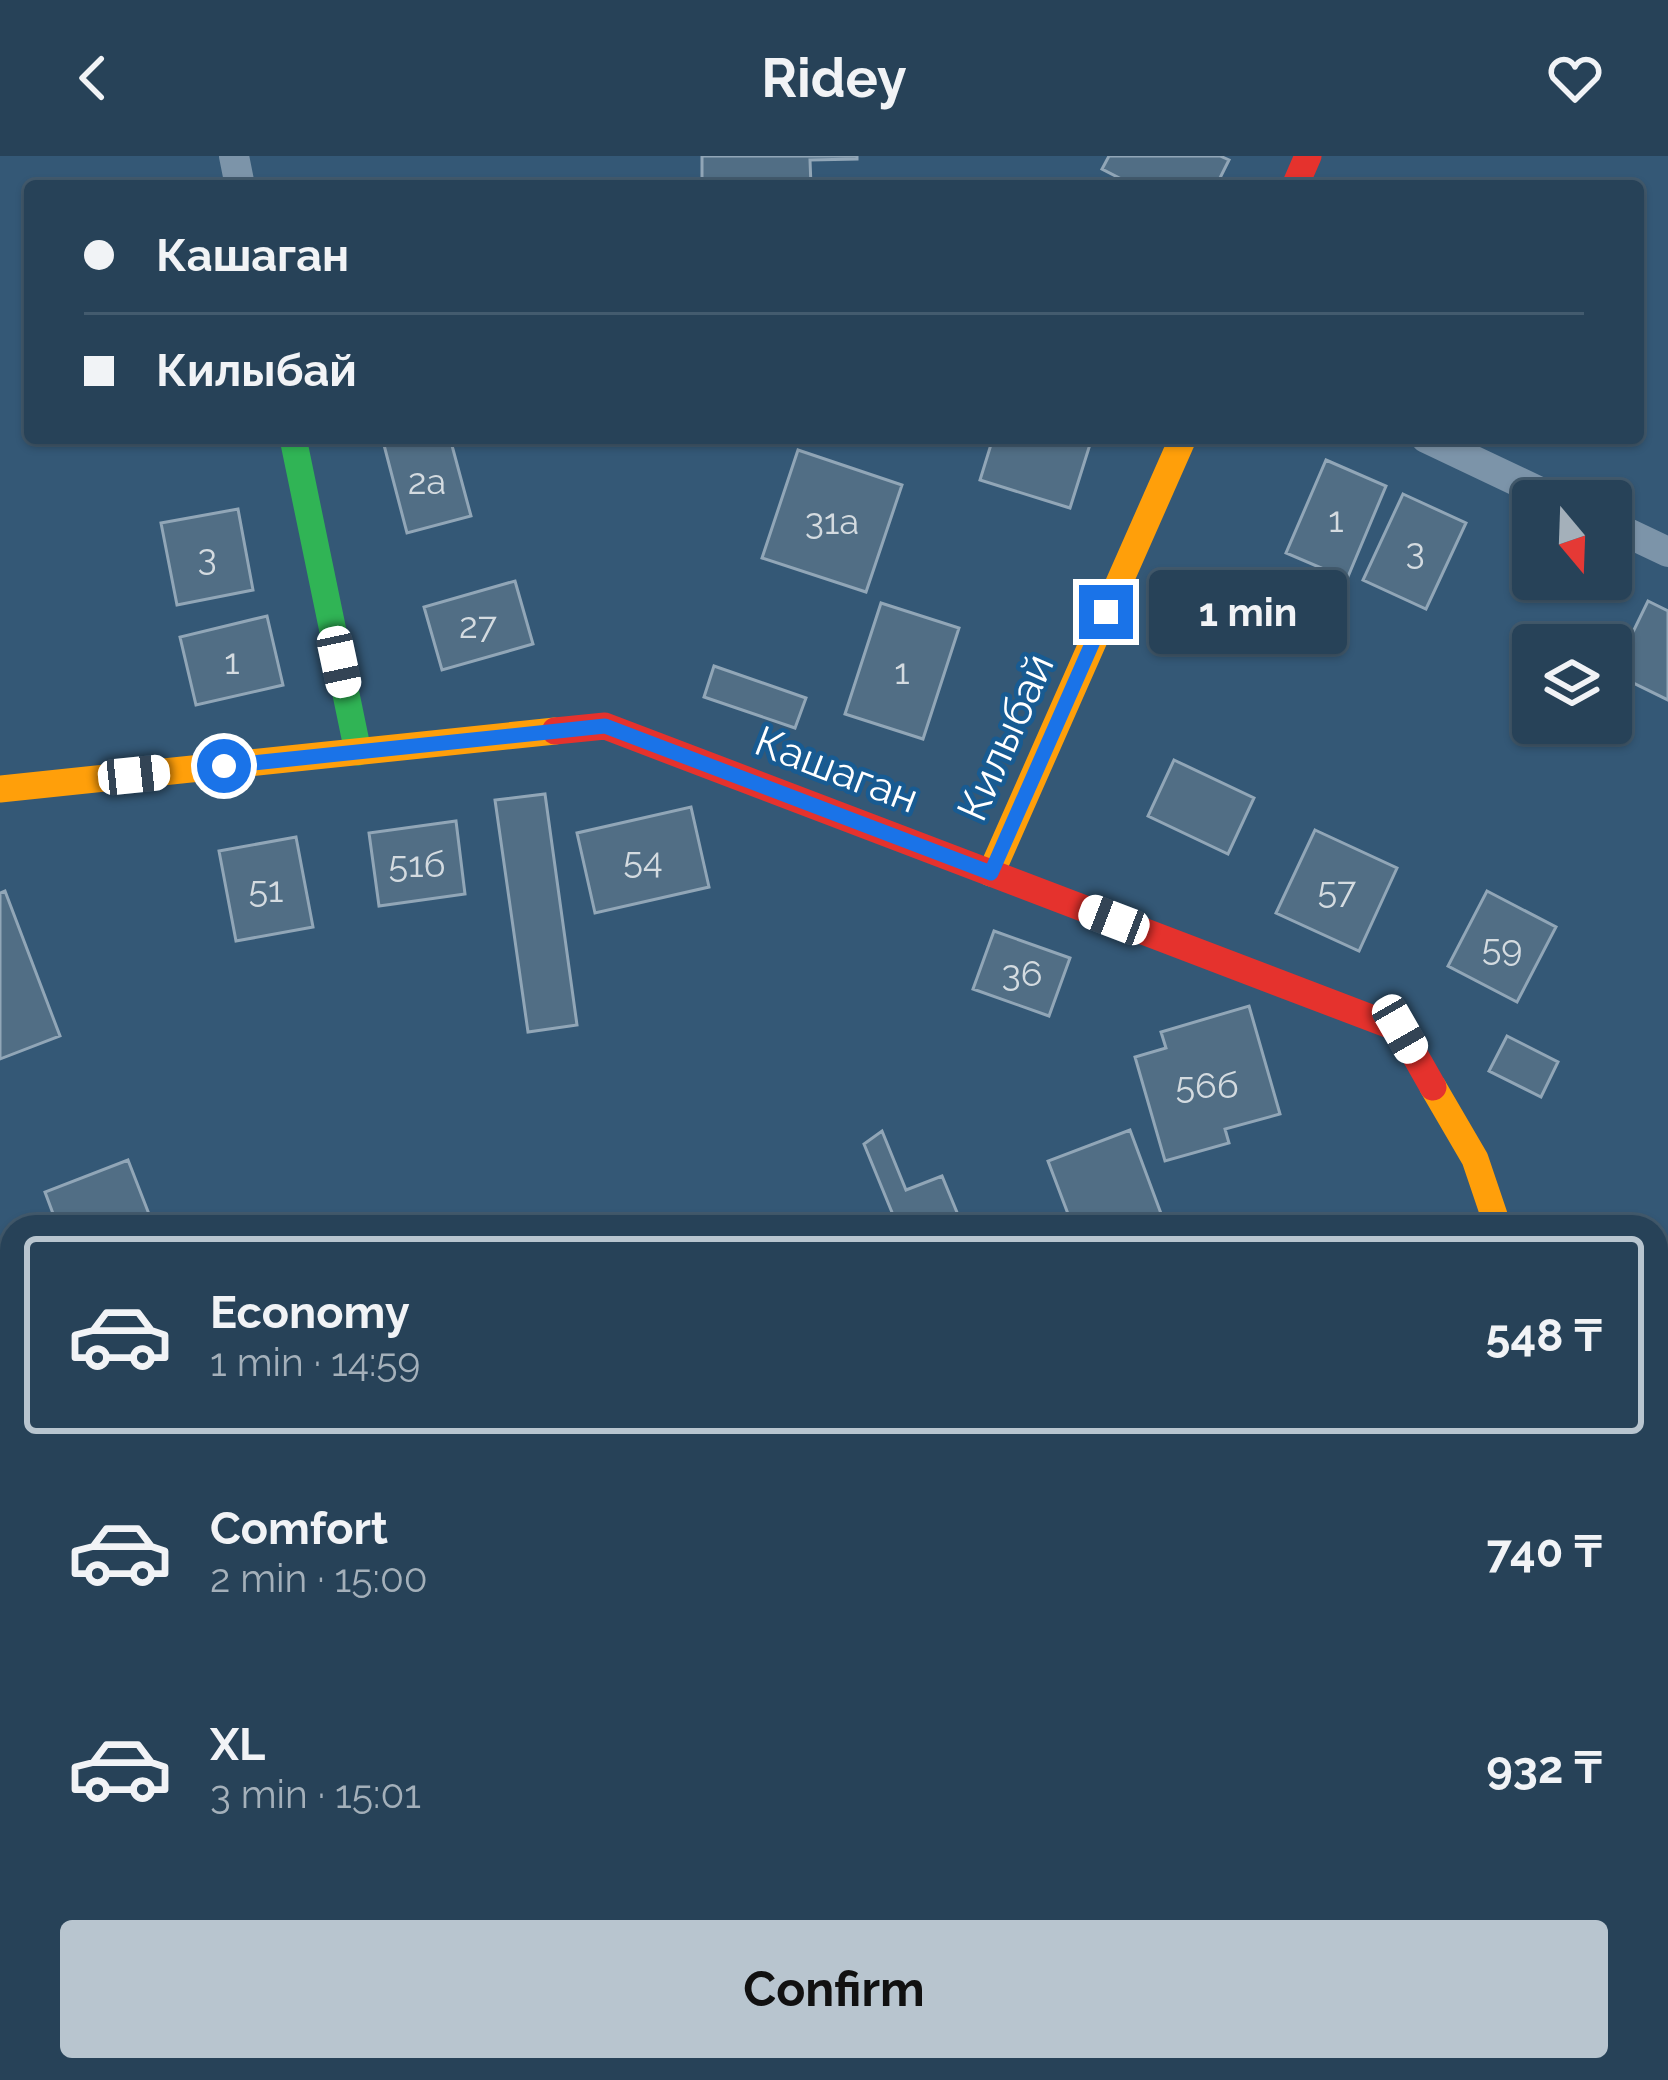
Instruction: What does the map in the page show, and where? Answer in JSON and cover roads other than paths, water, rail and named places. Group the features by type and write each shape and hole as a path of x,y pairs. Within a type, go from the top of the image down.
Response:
{"street":[{"path":"294,444 358,752"},
{"name":"Килыбай","path":"991,873 1180,444"},
{"path":"1439,444 1515,480"},
{"path":"1632,536 1668,552"},
{"name":"Кашаган","path":"0,789 605,726 1400,1029 1475,1159 1494,1215"}]}
